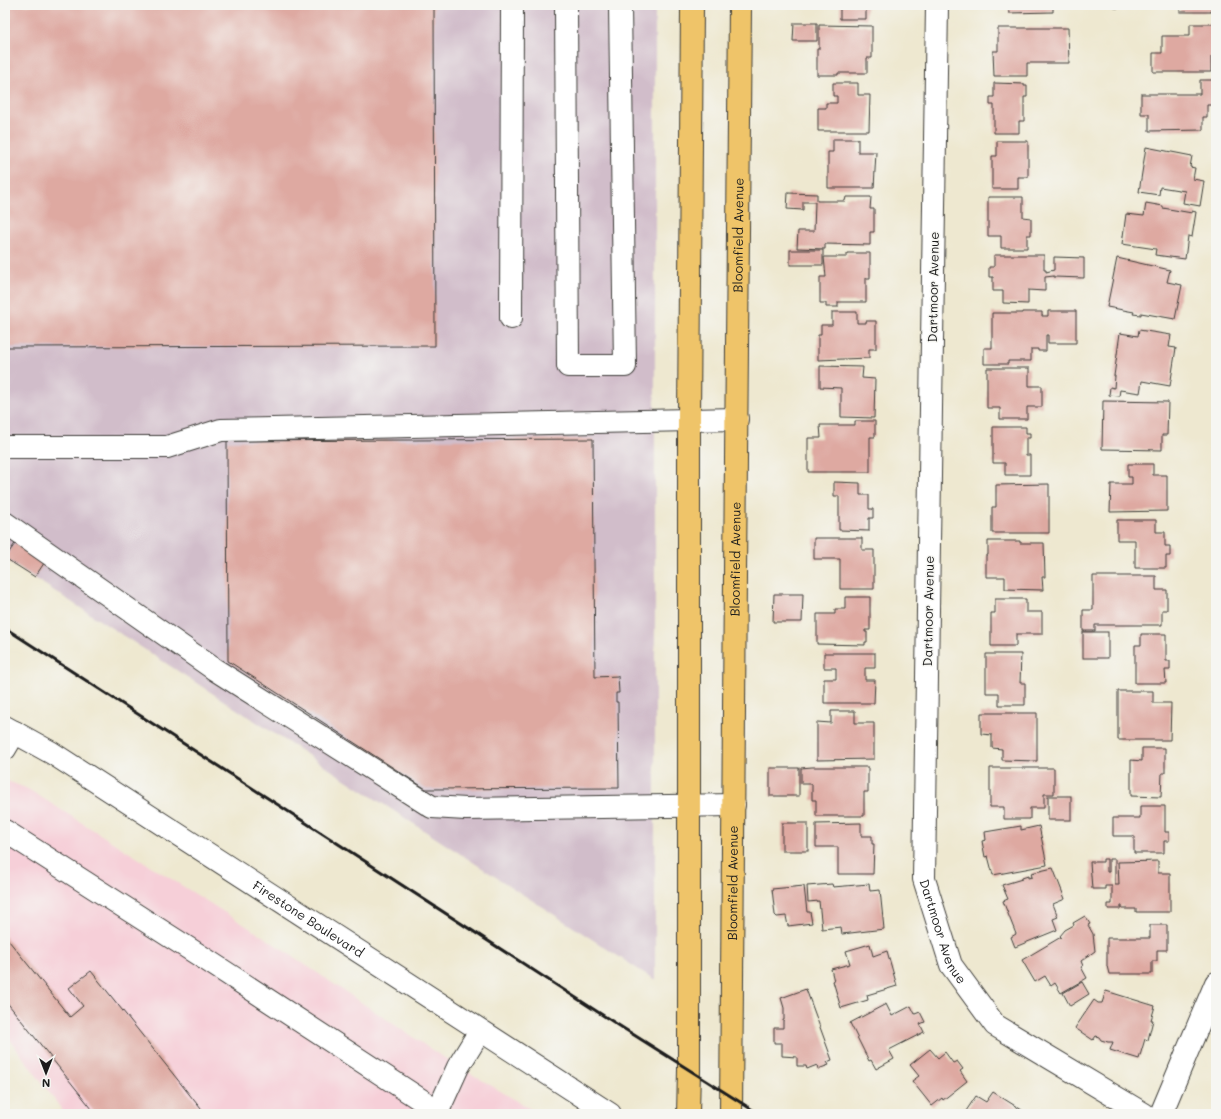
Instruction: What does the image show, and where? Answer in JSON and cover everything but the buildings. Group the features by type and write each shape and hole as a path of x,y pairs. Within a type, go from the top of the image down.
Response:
{"main road":[{"path":"688,1114 690,1070 689,419 692,5"},
{"name":"Bloomfield Avenue","path":"731,1114 740,5"}],"street":[{"path":"511,318 512,5"},
{"path":"566,5 568,366 625,366 620,5"},
{"name":"Dartmoor Avenue","path":"937,5 924,879 951,965 995,1025 1144,1114"},
{"path":"5,447 167,447 221,430 737,419"},
{"path":"5,523 214,669 432,807 466,808 734,805"},
{"name":"Firestone Boulevard","path":"8,736 58,758 610,1114"},
{"path":"5,831 199,955 438,1113 458,1067 480,1031"},
{"path":"1161,1114 1216,983"}],"shaded area":[{"path":"5,5 655,5 655,980 5,559"},
{"path":"5,780 28,789 267,939 438,1054 539,1114 65,1114 5,1033"}],"railway":[{"path":"5,628 604,1016 759,1114"}]}
